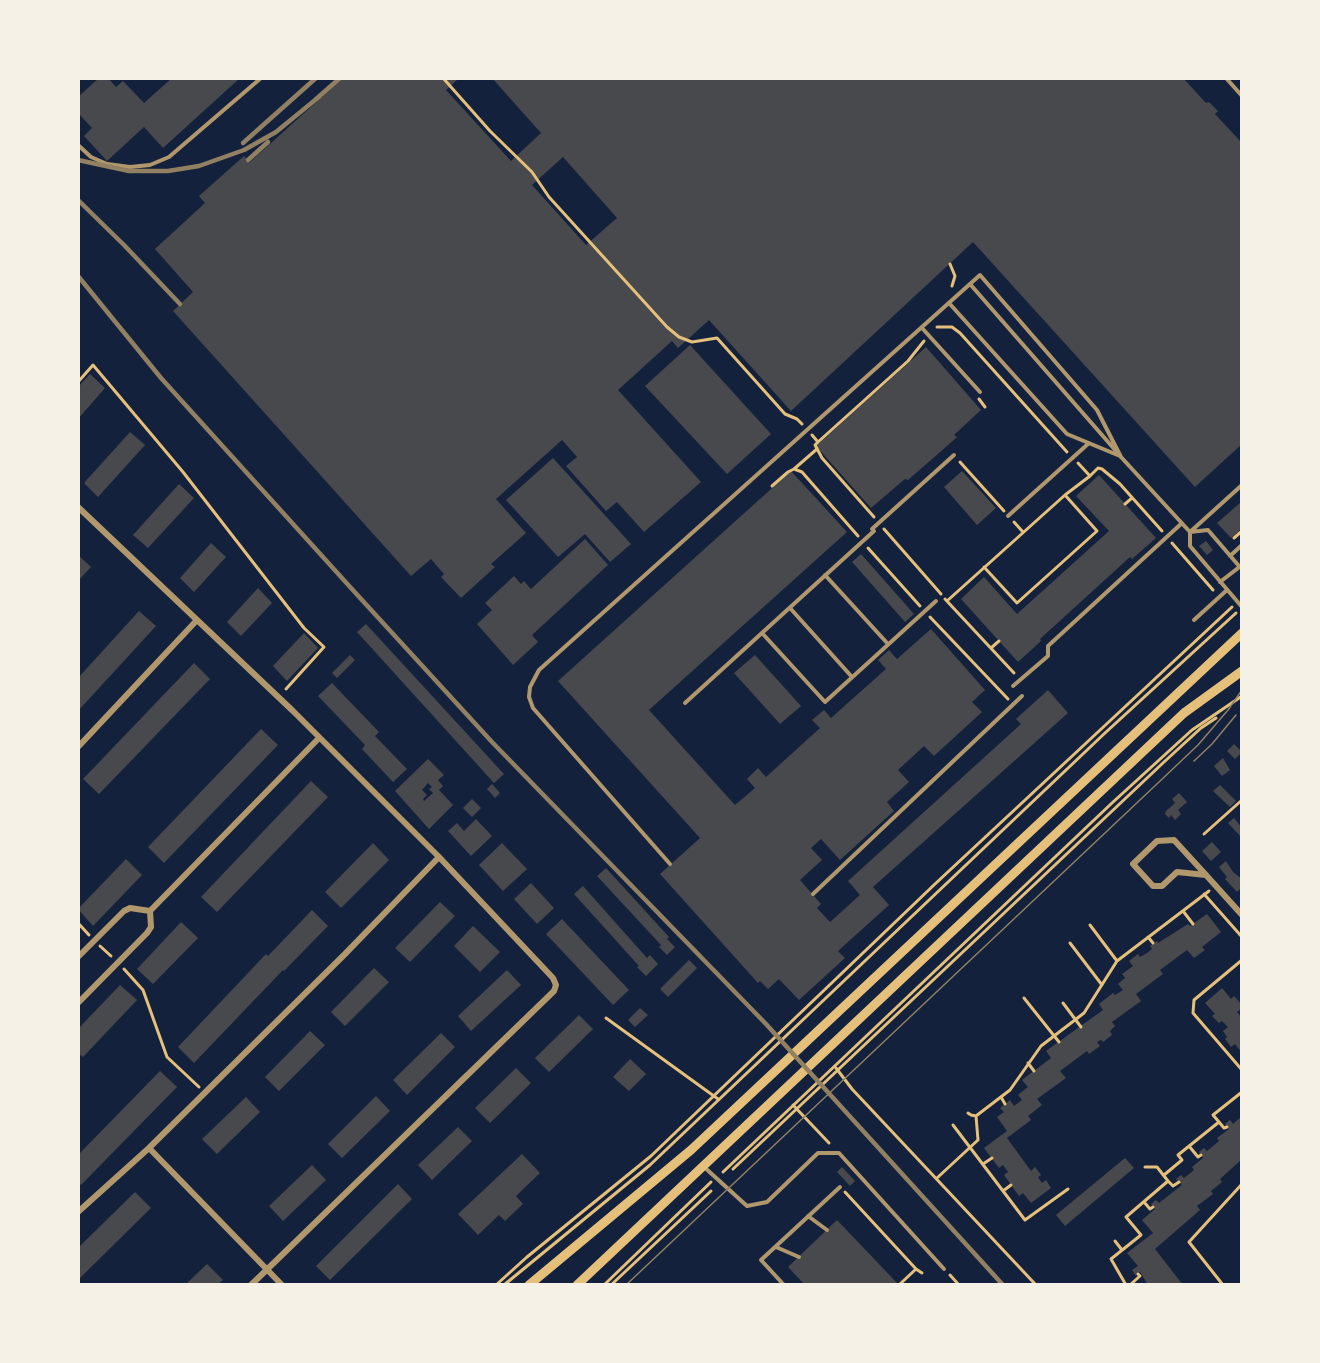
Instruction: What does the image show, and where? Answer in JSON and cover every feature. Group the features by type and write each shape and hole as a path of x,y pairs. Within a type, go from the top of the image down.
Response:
{"main road":[{"path":"529,1285 691,1150 1242,633"},
{"path":"577,1285 1184,713 1242,671"}],"street":[{"path":"78,507 278,697 439,857 553,978 556,986 554,991 251,1285"},
{"path":"78,747 197,620"},
{"path":"78,1002 151,927 150,910 319,738"},
{"path":"1206,875 1177,873 1162,886 1153,886 1133,864 1157,841 1174,840 1206,875 1215,886 1242,915"},
{"path":"78,1212 149,1148 345,954 439,857"},
{"path":"78,957 124,911 130,908 150,910"},
{"path":"149,1148 282,1285"}],"lane":[{"path":"78,145 91,157 107,165 130,167 150,165 169,157 261,78"},
{"path":"1226,78 1242,96"},
{"path":"670,864 533,708 530,687 539,670 980,275 1097,410 1121,457"},
{"path":"970,284 1121,457 1190,532 1190,546 1242,607"},
{"path":"949,303 1067,434 1121,457"},
{"path":"922,328 980,392"},
{"path":"1008,516 1089,443"},
{"path":"685,703 954,455"},
{"path":"1190,532 1242,485"},
{"path":"1013,686 1048,656 1048,646 1182,523"},
{"path":"1190,532 1208,530 1230,556 1241,565 1220,582"},
{"path":"1230,556 1242,545"},
{"path":"825,575 888,644"},
{"path":"1194,620 1227,590"},
{"path":"762,633 825,702 936,601"},
{"path":"790,608 852,677"},
{"path":"813,894 1022,696"},
{"path":"703,1166 747,1206 767,1202 818,1153 838,1154 944,1269"},
{"path":"784,1285 761,1260 840,1187"},
{"path":"808,1216 826,1230"},
{"path":"776,1247 799,1257"}],"path":[{"path":"443,78 490,131 532,172 549,197 667,327 679,338 692,342 717,338 785,414 797,419 818,442"},
{"path":"1020,680 947,602 822,458 815,445 909,361 936,327 952,327 1090,476"},
{"path":"78,382 93,365 183,472 304,628 324,647 278,697"},
{"path":"772,486 816,449"},
{"path":"954,455 1023,532"},
{"path":"941,606 1098,468 1102,469 1132,498 1220,598 1228,611"},
{"path":"794,469 802,472 862,542 1013,705"},
{"path":"984,567 1017,603 1097,531 1065,495"},
{"path":"1125,504 1132,498"},
{"path":"496,1285 651,1156 960,860 1238,602"},
{"path":"504,1285 650,1165 1130,709 1242,607"},
{"path":"991,648 999,641"},
{"path":"733,1169 1175,746 1203,722 1242,696"},
{"path":"604,1285 793,1106 1164,762 1201,728 1216,718"},
{"path":"1204,834 1242,800"},
{"path":"968,1113 976,1116 1010,1090 1041,1046 1084,1012 1117,961 1215,886"},
{"path":"1204,894 1242,937"},
{"path":"1183,911 1193,924"},
{"path":"78,923 144,990 167,1057 204,1093"},
{"path":"1090,925 1117,961"},
{"path":"1148,937 1153,943"},
{"path":"1070,943 1102,985"},
{"path":"1242,960 1194,1000 1193,1013 1242,1070"},
{"path":"1024,998 1059,1042"},
{"path":"1063,1003 1082,1027"},
{"path":"606,1018 718,1099"},
{"path":"1028,1063 1034,1071"},
{"path":"836,1068 852,1089 1035,1285"},
{"path":"1227,1127 1224,1128 1214,1114 1242,1092"},
{"path":"1000,1097 1005,1104"},
{"path":"793,1106 838,1154"},
{"path":"937,1178 978,1140 976,1116"},
{"path":"1164,1175 1182,1160 1178,1155 1219,1122"},
{"path":"953,1125 1025,1220 1068,1189"},
{"path":"1189,1146 1198,1157 1201,1155"},
{"path":"983,1165 992,1158"},
{"path":"1144,1167 1157,1167 1173,1186 1179,1182"},
{"path":"1138,1274 1140,1276 1128,1285 1111,1259 1141,1235 1126,1218 1168,1181"},
{"path":"1223,1285 1189,1242 1242,1184"},
{"path":"1003,1191 1011,1185"},
{"path":"840,1187 922,1274"},
{"path":"611,1285 711,1191"},
{"path":"1144,1202 1150,1209 1153,1207"},
{"path":"1114,1241 1122,1250"},
{"path":"898,1285 916,1269"},
{"path":"944,1269 959,1285"}],"building":[{"path":"99,78 108,78 116,87 123,81 144,103 172,78 240,78 163,148 144,127 107,161 84,136 92,128 78,113 78,97"},
{"path":"343,78 459,78 446,90 511,161 541,133 492,78 1183,78 1206,103 1209,102 1218,111 1215,114 1242,143 1242,444 1195,487 973,242 791,411 709,320 678,348 672,341 618,390 701,482 644,532 617,502 606,511 566,466 577,457 562,440 496,499 526,533 491,564 495,567 461,598 441,577 444,574 431,559 411,576 173,311 193,292 155,249 205,203 199,196 244,156 250,162","holes":["563,157 617,218 586,245 532,185"]},
{"path":"690,345 771,434 727,474 645,386"},
{"path":"926,347 981,410 954,435 957,437 947,446 871,508 816,446"},
{"path":"90,374 105,388 78,419 78,387"},
{"path":"130,432 145,445 98,497 84,483"},
{"path":"553,458 631,544 610,562 585,534 558,557 506,500"},
{"path":"791,471 847,532 649,710 735,805 755,788 747,779 758,768 766,777 820,728 812,720 824,710 831,718 886,669 878,660 889,650 897,659 931,629 985,690 972,702 982,712 934,756 924,746 898,770 909,782 887,802 894,811 840,860 821,839 811,848 822,860 800,880 821,904 817,908 830,922 860,895 848,881 1021,724 1016,719 1048,690 1068,713 873,887 889,905 838,951 845,958 799,1000 779,979 768,989 760,981 758,983 660,874 700,838 558,681"},
{"path":"962,471 996,508 977,525 944,487"},
{"path":"1099,475 1156,538 1132,559 1130,557 1018,662 961,599 984,577 1017,614 1109,531 1076,496"},
{"path":"179,484 194,498 148,548 133,535"},
{"path":"1240,503 1242,505 1242,528 1231,538 1217,523"},
{"path":"585,539 608,565 532,635 538,642 513,665 477,624 492,610 485,603 514,576 521,584 524,581 531,589"},
{"path":"1206,541 1213,550 1207,555 1199,546"},
{"path":"211,543 226,557 194,592 180,578"},
{"path":"861,554 914,614 905,622 852,562"},
{"path":"78,555 91,567 78,581"},
{"path":"258,588 272,603 241,636 227,622"},
{"path":"139,611 156,626 78,711 78,678"},
{"path":"366,624 504,774 494,783 357,632"},
{"path":"304,633 318,648 287,681 273,666"},
{"path":"350,655 355,660 337,678 332,673"},
{"path":"755,655 801,706 780,724 734,673"},
{"path":"194,663 210,679 99,794 83,779"},
{"path":"332,683 379,732 375,736 407,769 393,782 362,749 365,745 318,696"},
{"path":"261,729 278,745 164,863 148,847"},
{"path":"1234,744 1242,752 1235,759 1227,751"},
{"path":"1223,758 1230,770 1222,776 1214,766"},
{"path":"428,759 444,775 438,780 443,786 439,790 453,805 429,829 395,791","holes":["428,783 432,787 429,789 433,793 424,801 427,795 422,790"]},
{"path":"311,781 328,797 217,912 201,897"},
{"path":"492,784 500,793 495,798 487,789"},
{"path":"1220,785 1236,801 1230,807 1213,791"},
{"path":"1179,793 1187,802 1178,810 1181,814 1175,820 1171,815 1169,818 1165,814 1175,803 1172,799"},
{"path":"472,799 481,808 472,817 463,808"},
{"path":"1234,818 1242,828 1242,838 1228,823"},
{"path":"476,819 492,836 471,856 448,831 457,823 464,831"},
{"path":"1212,842 1221,852 1211,861 1202,851"},
{"path":"373,843 389,860 341,908 325,892"},
{"path":"502,843 527,869 503,891 479,865"},
{"path":"126,859 142,875 93,926 78,909"},
{"path":"1226,861 1233,872 1242,879 1242,887 1237,892 1225,879 1227,877 1219,867"},
{"path":"606,868 669,937 667,939 675,947 667,955 659,947 661,945 597,876"},
{"path":"531,883 554,908 537,924 514,899"},
{"path":"583,886 647,958 650,955 658,964 646,976 574,894"},
{"path":"440,902 455,916 410,962 395,948"},
{"path":"312,910 328,926 194,1063 178,1047 266,954 268,956"},
{"path":"1207,914 1221,932 1202,947 1205,950 1194,958 1187,950 1160,970 1163,974 1136,994 1141,1001 1112,1022 1115,1026 1110,1031 1112,1035 1103,1042 1101,1040 1097,1042 1100,1046 1089,1054 1087,1051 1060,1071 1066,1078 1037,1099 1042,1105 1028,1116 1031,1120 1007,1138 1031,1171 1035,1167 1041,1175 1038,1177 1042,1183 1046,1180 1051,1188 1031,1203 1023,1193 1019,1196 1004,1175 1008,1172 1006,1169 1003,1165 999,1168 984,1148 1007,1131 997,1117 1004,1112 1000,1108 1010,1100 1014,1106 1022,1100 1018,1095 1028,1087 1022,1080 1051,1058 1046,1051 1103,1010 1099,1004 1113,993 1115,995 1123,990 1118,984 1125,978 1122,974 1133,966 1129,961 1138,954 1140,957 1147,953 1152,949 1150,946 1157,941 1158,943 1188,924 1190,926"},
{"path":"562,919 629,990 613,1005 546,934"},
{"path":"181,922 198,938 153,984 137,969"},
{"path":"473,926 500,952 480,972 454,946"},
{"path":"689,960 697,968 668,997 660,989"},
{"path":"374,968 389,982 345,1026 331,1012"},
{"path":"507,970 521,985 471,1031 458,1016"},
{"path":"120,985 137,1000 83,1057 78,1053 78,1029"},
{"path":"1222,988 1231,999 1234,996 1242,1005 1237,1012 1242,1018 1242,1053 1235,1044 1231,1047 1225,1039 1227,1037 1223,1031 1228,1027 1222,1021 1219,1023 1212,1016 1215,1014 1205,1003"},
{"path":"640,1008 648,1015 635,1027 628,1020"},
{"path":"579,1015 593,1029 549,1072 535,1058"},
{"path":"310,1031 325,1045 279,1091 265,1077"},
{"path":"441,1033 455,1047 407,1095 393,1080"},
{"path":"630,1059 646,1074 629,1091 613,1077"},
{"path":"516,1068 531,1083 490,1123 475,1108"},
{"path":"160,1071 177,1087 81,1185 78,1182 78,1155"},
{"path":"376,1096 390,1111 342,1158 328,1144"},
{"path":"246,1097 260,1112 217,1154 202,1139"},
{"path":"1242,1116 1242,1159 1220,1179 1222,1182 1211,1191 1213,1194 1197,1206 1200,1210 1155,1249 1183,1285 1148,1285 1140,1272 1136,1276 1132,1270 1138,1266 1127,1253 1153,1233 1142,1220 1155,1209 1151,1204 1156,1200 1159,1203 1182,1185 1176,1179 1181,1175 1184,1178 1194,1170 1192,1167 1203,1158 1199,1152 1204,1148 1207,1151 1219,1141 1217,1138 1229,1129 1225,1124 1230,1120 1233,1124"},
{"path":"458,1127 472,1141 432,1180 418,1165"},
{"path":"522,1154 540,1173 516,1196 523,1204 505,1221 499,1215 478,1235 458,1214"},
{"path":"1125,1158 1134,1168 1065,1226 1056,1215"},
{"path":"312,1165 326,1180 283,1221 269,1206"},
{"path":"842,1167 855,1181 850,1186 837,1172"},
{"path":"398,1184 412,1199 330,1280 316,1266"},
{"path":"135,1192 151,1208 78,1280 78,1248"},
{"path":"837,1220 899,1285 805,1285 788,1267"},
{"path":"207,1264 223,1280 217,1285 185,1285"}],"tram line":[{"path":"626,1285 1198,745 1242,690"},
{"path":"1194,761 1212,744 1236,715"}],"railway":[{"path":"243,143 316,78"},
{"path":"315,100 340,78"},
{"path":"78,160 129,171 168,171 199,166 244,150 276,132 320,96"},
{"path":"248,160 268,142"},
{"path":"78,200 180,304"},
{"path":"78,276 161,378 492,742 766,1024 1003,1285"}]}
